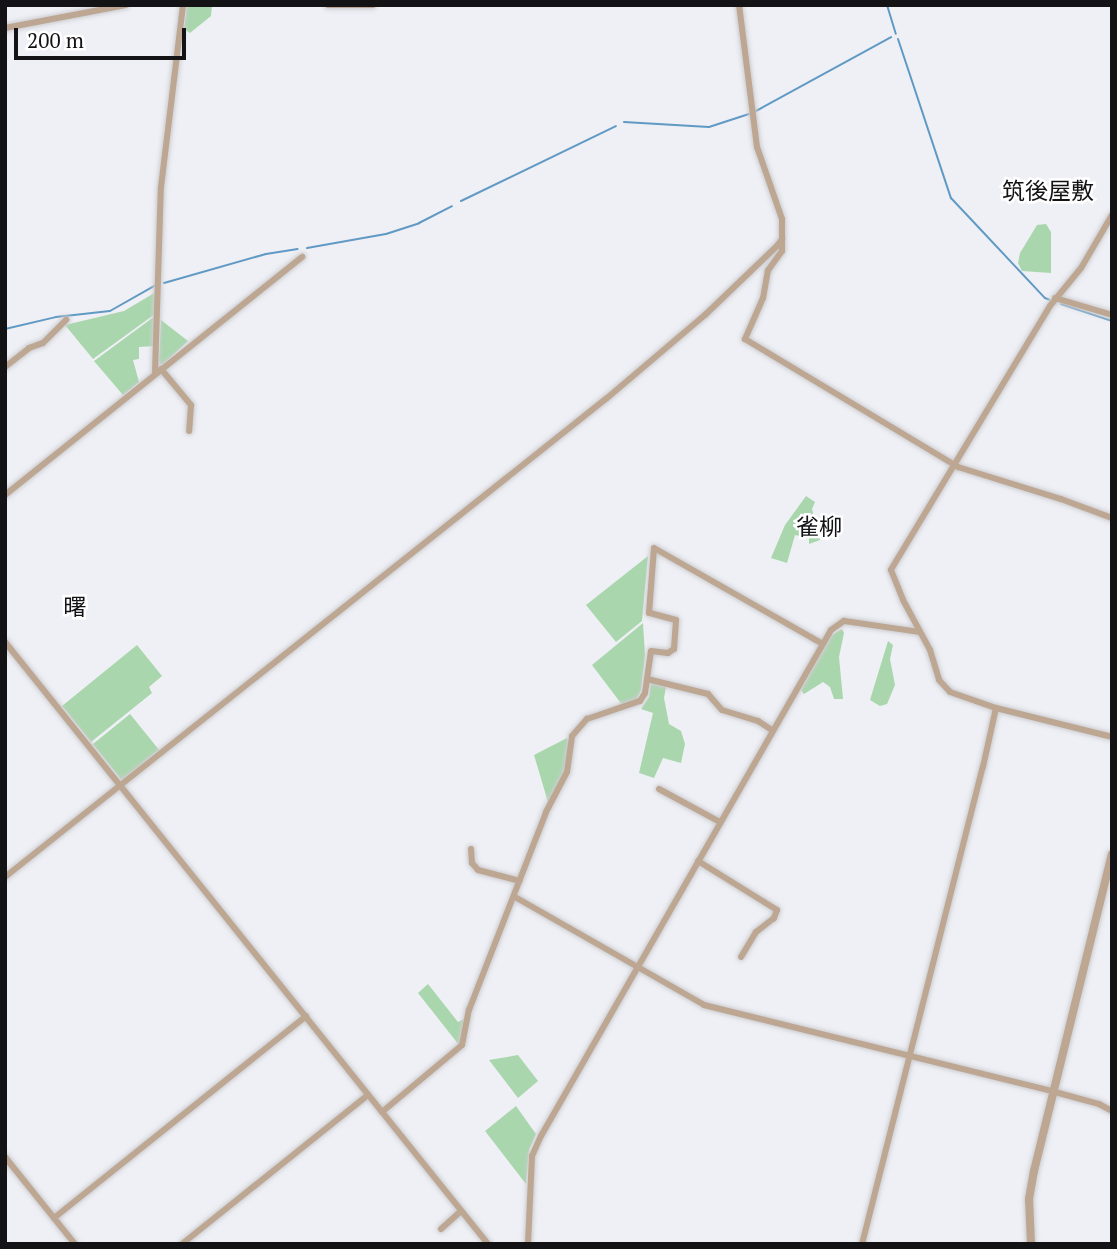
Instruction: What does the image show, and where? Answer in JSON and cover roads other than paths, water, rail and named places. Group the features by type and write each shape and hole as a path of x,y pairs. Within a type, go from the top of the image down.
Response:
{"street":[{"path":"5,28 126,5"},
{"path":"154,374 161,187 183,5"},
{"path":"328,5 373,5"},
{"path":"739,5 757,147 777,197 782,219 782,251 768,270 763,298 745,339 953,464 1112,518"},
{"path":"1112,215 1080,268 1055,298 891,570 930,650 939,680 950,692 996,708 1112,737"},
{"path":"5,877 607,398 705,315 782,239"},
{"path":"5,495 302,257"},
{"path":"1055,298 1112,315"},
{"path":"5,367 29,348 43,343 66,320"},
{"path":"161,369 191,405 189,431"},
{"path":"382,1112 462,1045 469,1010 515,897 546,811 567,772 572,736 587,719 636,705 645,693 650,651 671,652 678,627 674,618 649,612 654,548 823,644"},
{"path":"528,1244 532,1156 823,644 836,625 844,621 919,632"},
{"path":"5,642 488,1244"},
{"path":"647,679 708,694 722,710 758,721 772,730"},
{"path":"862,1244 996,708"},
{"path":"659,789 720,822"},
{"path":"471,849 472,863 478,870 520,881"},
{"path":"1031,1244 1029,1199 1112,854"},
{"path":"698,861 776,910 774,918 756,932 741,957"},
{"path":"515,897 704,1005 1055,1092 1099,1104 1112,1111"},
{"path":"54,1218 306,1016"},
{"path":"182,1244 368,1095"},
{"path":"5,1157 75,1244"},
{"path":"442,1228 461,1211"}],"waterway":[{"path":"887,5 896,34"},
{"path":"756,111 891,37"},
{"path":"898,39 951,198 1045,298 1050,300"},
{"path":"624,122 709,127 749,114"},
{"path":"461,201 616,126"},
{"path":"307,248 386,234 419,223 452,206"},
{"path":"164,283 266,254 298,249"},
{"path":"5,329 56,317 110,311 154,286"},
{"path":"1061,304 1112,321"}],"district":[{"name":"筑後屋敷","path":"1048,191"},
{"name":"雀柳","path":"819,527"},
{"name":"曙","path":"75,607"}]}
